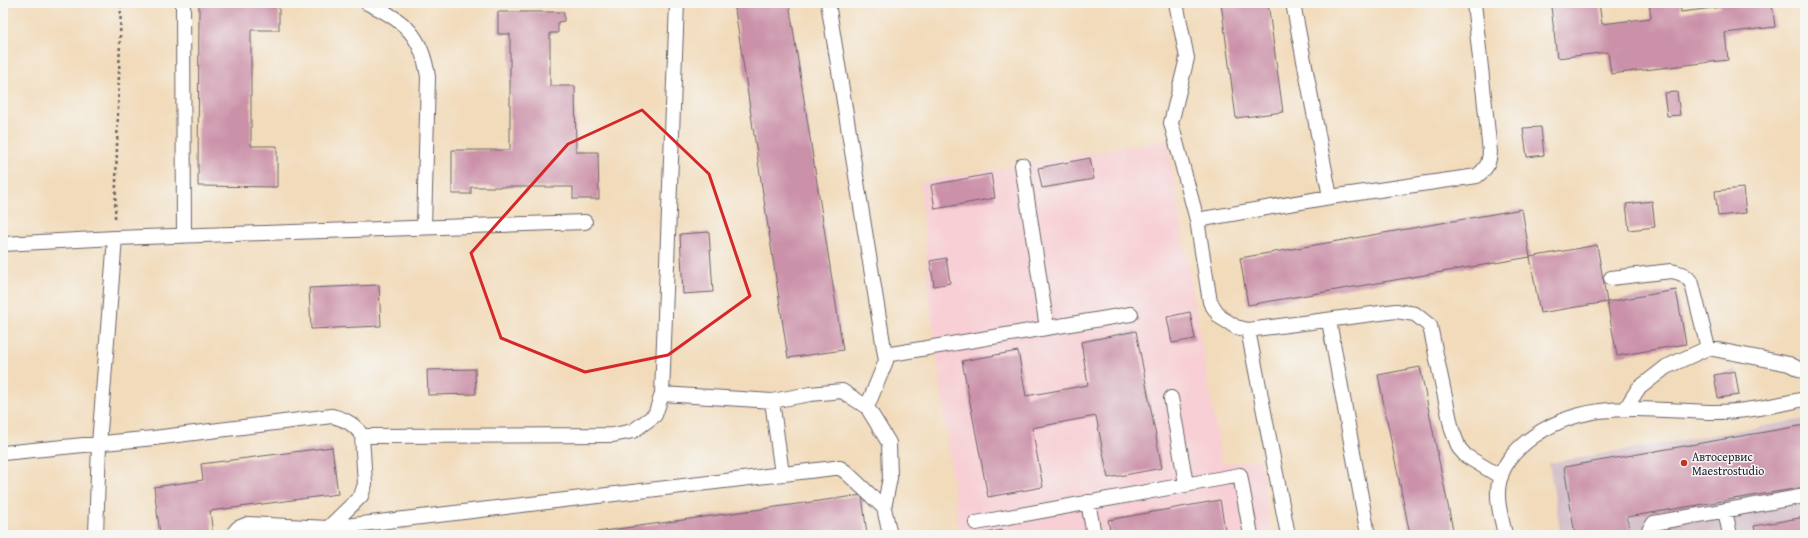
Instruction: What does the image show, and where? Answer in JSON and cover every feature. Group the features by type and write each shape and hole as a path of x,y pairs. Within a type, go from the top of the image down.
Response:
{"lane":[{"path":"183,3 184,236"},
{"path":"367,3 390,14 407,27 418,42 425,59 428,77 424,227"},
{"path":"362,436 613,435 633,431 655,415 662,394 678,3"},
{"path":"828,3 886,361 867,407"},
{"path":"1176,3 1187,58 1171,123 1197,220 1210,302 1220,317 1236,327 1248,330 1329,321 1396,311 1415,314 1430,326 1452,430 1459,448 1466,456 1501,477"},
{"path":"1293,3 1330,197"},
{"path":"1197,220 1330,197 1476,176 1484,170 1489,162 1490,152 1474,3"},
{"path":"1022,165 1047,328"},
{"path":"3,244 115,238 586,222"},
{"path":"96,535 99,444 115,238"},
{"path":"1611,278 1671,271 1680,272 1688,277 1692,284 1708,348"},
{"path":"885,355 1131,314"},
{"path":"1329,321 1368,535"},
{"path":"1248,330 1288,535"},
{"path":"1626,408 1638,389 1666,368 1708,348 1789,364 1805,372"},
{"path":"662,394 772,401 810,394 842,391 867,407 889,443 890,478 884,508 890,535"},
{"path":"1171,398 1186,484"},
{"path":"1505,535 1498,496 1501,477 1509,459 1520,447 1546,427 1579,415 1600,410 1626,408 1715,412 1739,411 1764,408 1805,399"},
{"path":"772,401 782,474"},
{"path":"3,453 99,444 332,416 344,419 358,430 362,436 365,484 361,496 328,528"},
{"path":"232,535 238,528 248,524 328,528 840,468 884,508"},
{"path":"976,522 1240,475 1251,535"},
{"path":"1646,535 1654,523 1805,496"},
{"path":"1088,502 1094,535"},
{"path":"1725,510 1730,535"}],"path":[{"path":"115,238 121,3"}],"highlighted area":[{"path":"642,110 709,174 750,296 668,355 585,372 501,338 471,253 568,144"}],"shaded area":[{"path":"1167,140 1222,464 1260,460 1271,535 959,535 929,293 920,182"},
{"path":"1805,419 1805,535 1561,535 1549,463"}],"building":[{"path":"199,3 279,3 279,30 251,30 251,146 277,146 277,187 198,186"},
{"path":"734,3 789,3 843,350 788,358"},
{"path":"1221,3 1268,3 1283,112 1236,118"},
{"path":"1599,3 1602,24 1651,18 1649,3 1680,3 1681,12 1721,7 1720,3 1772,3 1775,27 1725,33 1728,60 1611,74 1608,52 1557,58 1551,6"},
{"path":"498,12 564,12 564,21 558,22 558,33 550,33 550,86 575,86 576,152 598,152 599,199 573,199 573,187 471,187 471,194 452,194 452,150 510,150 510,34 498,34"},
{"path":"1677,92 1680,115 1667,116 1664,93"},
{"path":"1541,127 1544,155 1527,157 1523,128"},
{"path":"1090,158 1094,179 1042,188 1038,168"},
{"path":"991,174 995,198 935,209 931,185"},
{"path":"1743,188 1746,213 1718,216 1715,191"},
{"path":"1652,201 1655,227 1629,230 1626,204"},
{"path":"1522,209 1530,257 1248,305 1240,258"},
{"path":"709,232 713,292 683,294 680,234"},
{"path":"1597,245 1607,302 1540,313 1530,257"},
{"path":"946,258 950,283 934,286 930,261"},
{"path":"379,285 381,326 311,329 309,288"},
{"path":"1676,290 1686,344 1617,356 1607,302"},
{"path":"1190,312 1195,339 1172,343 1167,317"},
{"path":"1136,331 1162,468 1108,478 1096,416 1032,428 1043,487 988,497 962,361 1018,351 1026,396 1088,385 1081,342"},
{"path":"1420,367 1454,535 1410,535 1378,375"},
{"path":"475,369 476,394 428,395 427,370"},
{"path":"1735,371 1739,395 1718,398 1714,375"},
{"path":"1805,425 1805,487 1627,517 1630,535 1575,535 1564,467"},
{"path":"332,447 338,494 210,511 213,535 160,535 154,487 203,480 201,464"},
{"path":"862,495 867,535 582,535 582,534"},
{"path":"1220,500 1226,535 1111,535 1108,520"},
{"path":"1805,517 1805,535 1756,535 1754,526"},
{"path":"1003,530 1004,535 979,535 979,534"}],"place":[{"name":"Автосервис Maestrostudio","path":"1684,463"}]}
